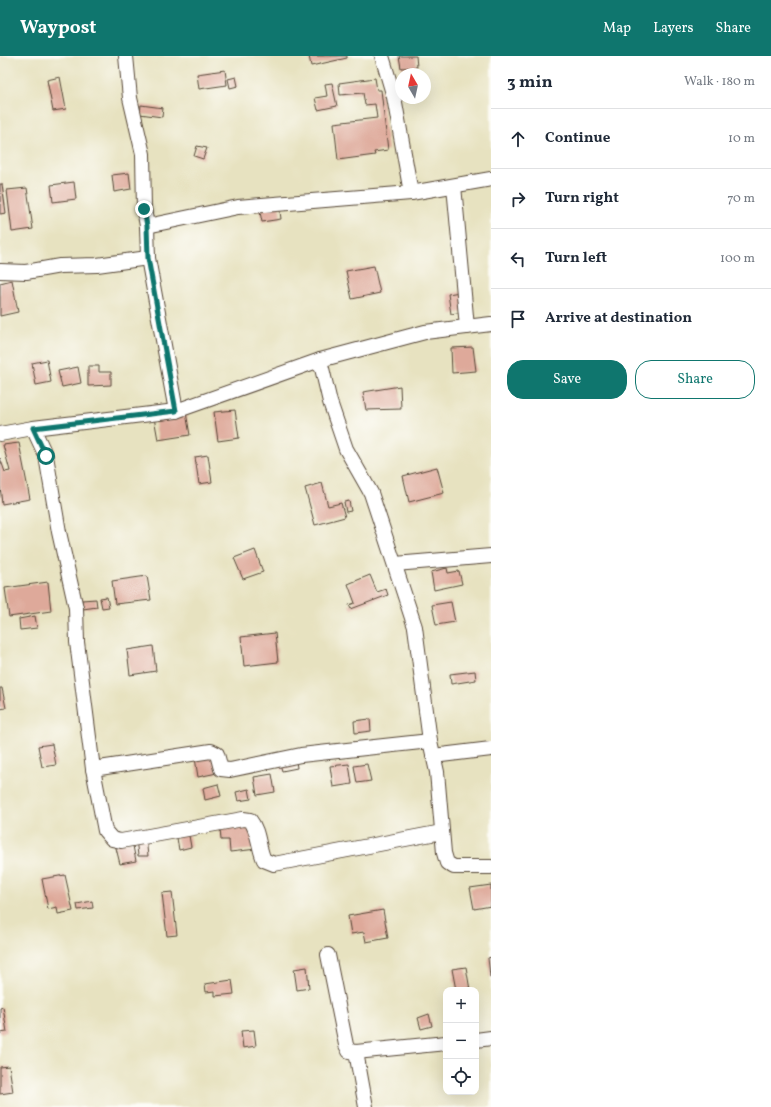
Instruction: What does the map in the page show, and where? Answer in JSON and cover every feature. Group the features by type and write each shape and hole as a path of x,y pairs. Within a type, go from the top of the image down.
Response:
{"street":[{"path":"126,56 130,98 143,154 144,209 147,226 148,258 176,411"},
{"path":"382,56 394,97 411,193"},
{"path":"147,226 238,207 411,193 491,179"},
{"path":"454,186 467,327"},
{"path":"0,271 26,272 60,266 97,265 148,258"},
{"path":"0,434 33,428 176,411 320,360 425,332 491,324"},
{"path":"320,360 330,402 346,449 371,493 415,627 430,741 437,772 442,832 447,863 454,868 491,867"},
{"path":"33,428 46,456 59,532 76,608 77,642 93,769 105,831 112,839 121,840 243,819 250,820 255,827 260,852 264,860 274,864 442,832"},
{"path":"395,564 491,556"},
{"path":"93,769 210,751 217,754 221,769 230,770 301,755 430,741"},
{"path":"433,756 491,749"},
{"path":"328,955 346,1045 349,1051 356,1052 443,1042"},
{"path":"479,1040 491,1038"},
{"path":"356,1052 366,1107"}],"building":[{"path":"309,56 347,56 347,58 311,66"},
{"path":"399,56 416,56 417,67 401,68"},
{"path":"225,70 227,85 199,89 197,74"},
{"path":"60,77 66,109 53,111 47,80"},
{"path":"236,77 238,86 230,88 228,79"},
{"path":"375,78 377,90 381,90 388,150 374,152 375,155 338,160 334,123 377,118 375,104 365,105 363,93 340,95 339,83"},
{"path":"332,83 337,106 318,110 315,98 327,96 325,84"},
{"path":"141,105 163,108 162,117 140,114"},
{"path":"197,146 207,148 203,159 194,156"},
{"path":"129,173 131,189 114,192 112,175"},
{"path":"74,182 76,199 53,202 51,185"},
{"path":"0,184 2,184 6,213 0,214"},
{"path":"27,188 33,229 12,232 7,190"},
{"path":"279,204 281,219 262,222 259,207"},
{"path":"374,266 380,293 352,299 346,271"},
{"path":"12,280 18,312 0,316 0,283"},
{"path":"466,291 469,311 451,314 448,294"},
{"path":"473,347 476,371 452,373 451,348"},
{"path":"47,360 51,382 36,385 32,363"},
{"path":"88,366 99,366 99,372 111,372 111,385 88,386"},
{"path":"78,367 81,383 62,387 58,371"},
{"path":"400,386 401,409 366,410 363,392"},
{"path":"185,407 190,435 158,440 153,412"},
{"path":"235,410 239,438 218,441 214,412"},
{"path":"19,443 30,499 2,504 0,486 0,458 5,472 10,471 3,445"},
{"path":"208,455 212,482 199,484 195,457"},
{"path":"437,467 444,493 409,502 403,476"},
{"path":"322,483 328,506 341,503 345,517 315,525 305,488"},
{"path":"349,501 351,511 346,512 344,502"},
{"path":"255,550 263,572 243,579 234,558"},
{"path":"447,568 448,573 459,571 462,584 434,590 431,572"},
{"path":"370,575 377,592 386,589 388,595 351,609 349,605 355,603 348,584"},
{"path":"147,576 151,600 115,604 112,581"},
{"path":"48,582 51,611 9,617 5,588"},
{"path":"107,597 109,607 102,608 100,598"},
{"path":"96,599 97,607 83,609 82,600"},
{"path":"451,602 455,622 436,625 432,605"},
{"path":"35,616 37,628 20,630 19,619"},
{"path":"275,633 278,662 244,666 241,637"},
{"path":"153,646 156,671 130,675 127,650"},
{"path":"475,671 476,680 451,684 450,674"},
{"path":"0,688 2,688 6,708 0,709"},
{"path":"370,719 371,731 355,733 354,721"},
{"path":"52,744 56,765 42,767 38,746"},
{"path":"214,754 217,773 198,777 195,758"},
{"path":"296,761 297,768 282,771 280,764"},
{"path":"349,764 352,784 333,787 330,766"},
{"path":"367,764 371,781 357,783 354,766"},
{"path":"272,774 275,792 257,795 254,777"},
{"path":"218,784 221,796 205,800 203,788"},
{"path":"249,789 251,799 238,801 236,792"},
{"path":"254,824 257,849 230,852 229,840 221,840 220,828"},
{"path":"188,830 191,847 179,850 176,832"},
{"path":"146,837 148,856 138,856 136,838"},
{"path":"132,841 136,861 120,864 115,844"},
{"path":"65,875 73,911 58,914 57,907 48,909 42,879"},
{"path":"491,885 491,906 474,909 470,888"},
{"path":"172,892 177,935 167,936 162,893"},
{"path":"92,901 93,908 78,910 77,904"},
{"path":"383,910 388,938 366,942 364,932 351,934 348,916"},
{"path":"491,957 491,977 490,977 488,958"},
{"path":"307,967 309,988 297,990 294,969"},
{"path":"466,967 469,987 455,987 452,969"},
{"path":"232,980 234,994 215,996 215,991 206,992 205,984"},
{"path":"3,1007 7,1032 0,1033 0,1008"},
{"path":"429,1014 432,1026 421,1029 418,1018"},
{"path":"254,1030 256,1046 243,1048 241,1031"},
{"path":"9,1066 13,1092 0,1094 0,1067"}],"route":[{"path":"46,456 33,428 146,416 176,411 155,289 148,258 147,226 144,209"}]}
